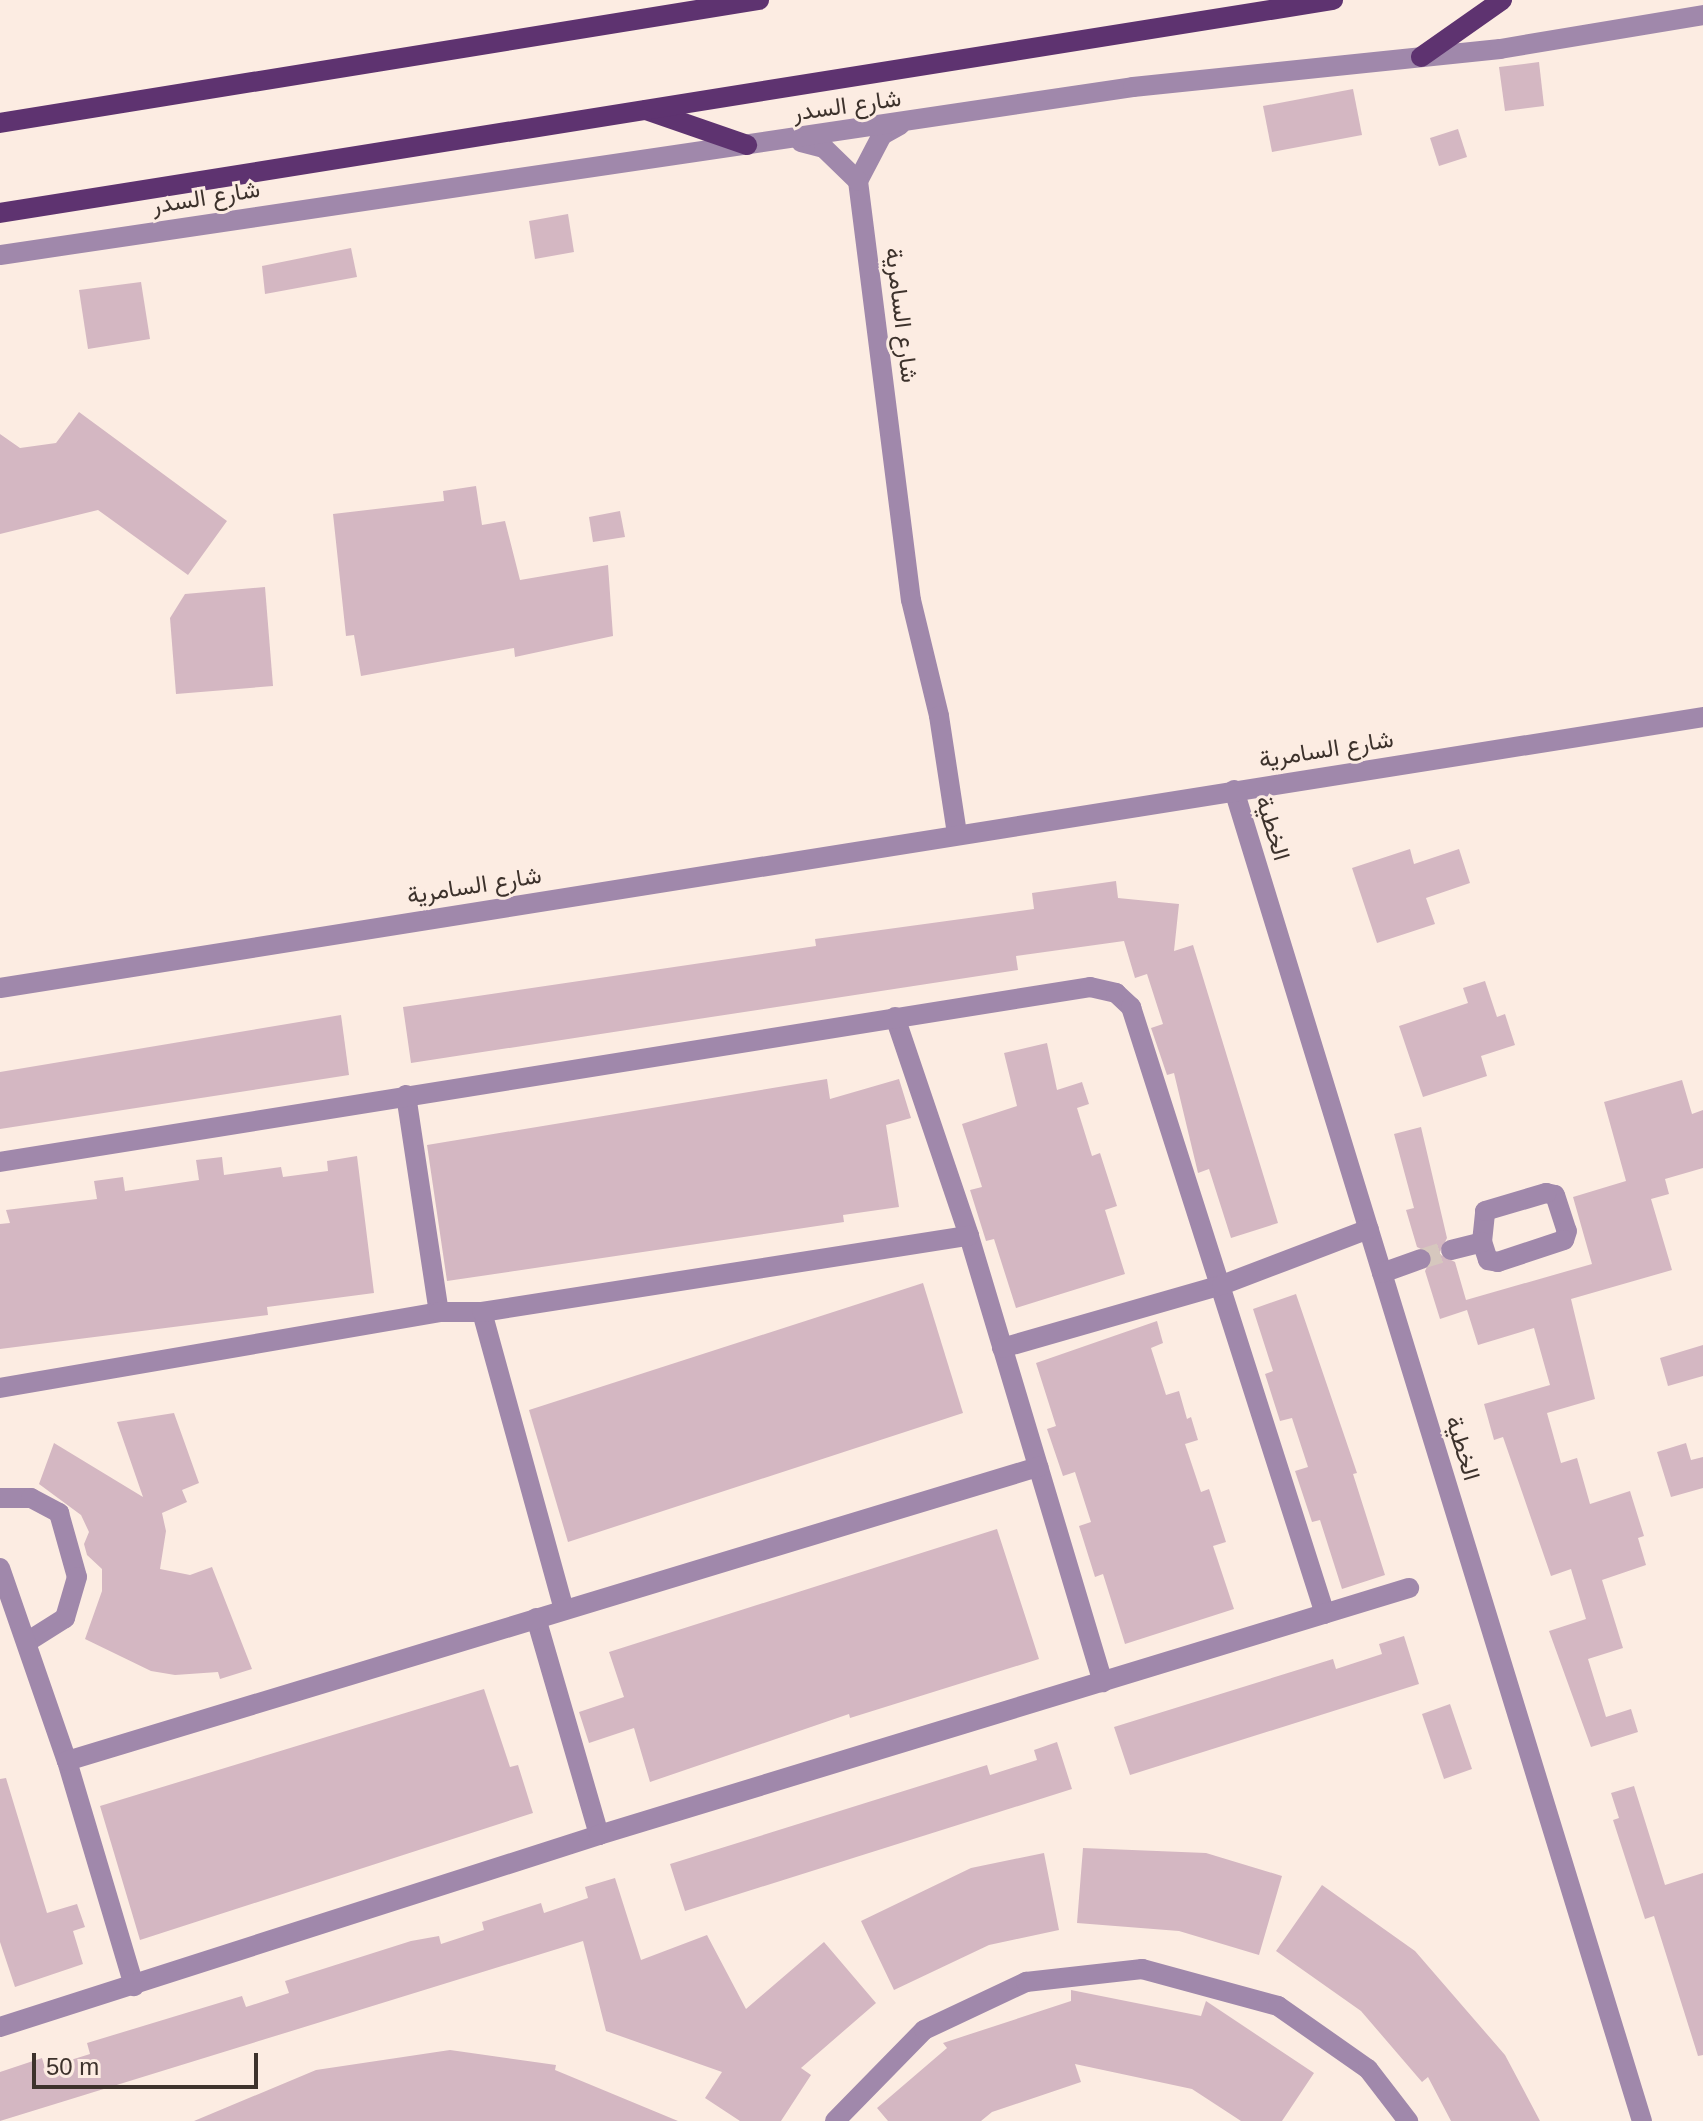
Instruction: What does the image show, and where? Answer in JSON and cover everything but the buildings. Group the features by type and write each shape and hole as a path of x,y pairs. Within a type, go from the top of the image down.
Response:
{"main road":[{"path":"0,123 759,0"},
{"name":"شارع السدر","path":"0,213 1333,0"},
{"path":"1421,57 1502,0"},
{"path":"643,108 747,145"}],"street":[{"path":"651,18 668,0"},
{"name":"شارع السدر","path":"0,255 1133,87 1421,57 1703,15"},
{"path":"791,139 824,148 858,181 882,135 904,123"},
{"name":"شارع السامرية","path":"858,181 911,600 939,716 957,833"},
{"name":"شارع السامرية","path":"0,988 957,833 1703,717"},
{"name":"الخطية","path":"1234,790 1642,2121"},
{"path":"0,1162 1090,987 1116,993 1131,1007 1325,1614"},
{"path":"895,1017 969,1236 1103,1682"},
{"path":"406,1095 439,1312"},
{"path":"1536,1194 1555,1195 1567,1231 1560,1244 1493,1262 1482,1242 1485,1211 1536,1194"},
{"path":"1002,1348 1222,1285 1369,1229"},
{"path":"0,1388 439,1312 482,1312 969,1236"},
{"path":"1451,1250 1482,1242"},
{"path":"1382,1273 1421,1259"},
{"path":"482,1312 564,1610"},
{"path":"67,1761 1038,1467"},
{"path":"0,1498 31,1498 59,1513 77,1577 65,1618 27,1642"},
{"path":"0,1568 67,1761 134,1986"},
{"path":"0,2027 599,1835 1409,1588"},
{"path":"536,1618 599,1835"},
{"path":"835,2121 924,2030 1026,1982 1142,1969 1278,2006 1368,2069 1408,2121"}],"tunnel":[{"path":"1421,1259 1451,1250"}]}
